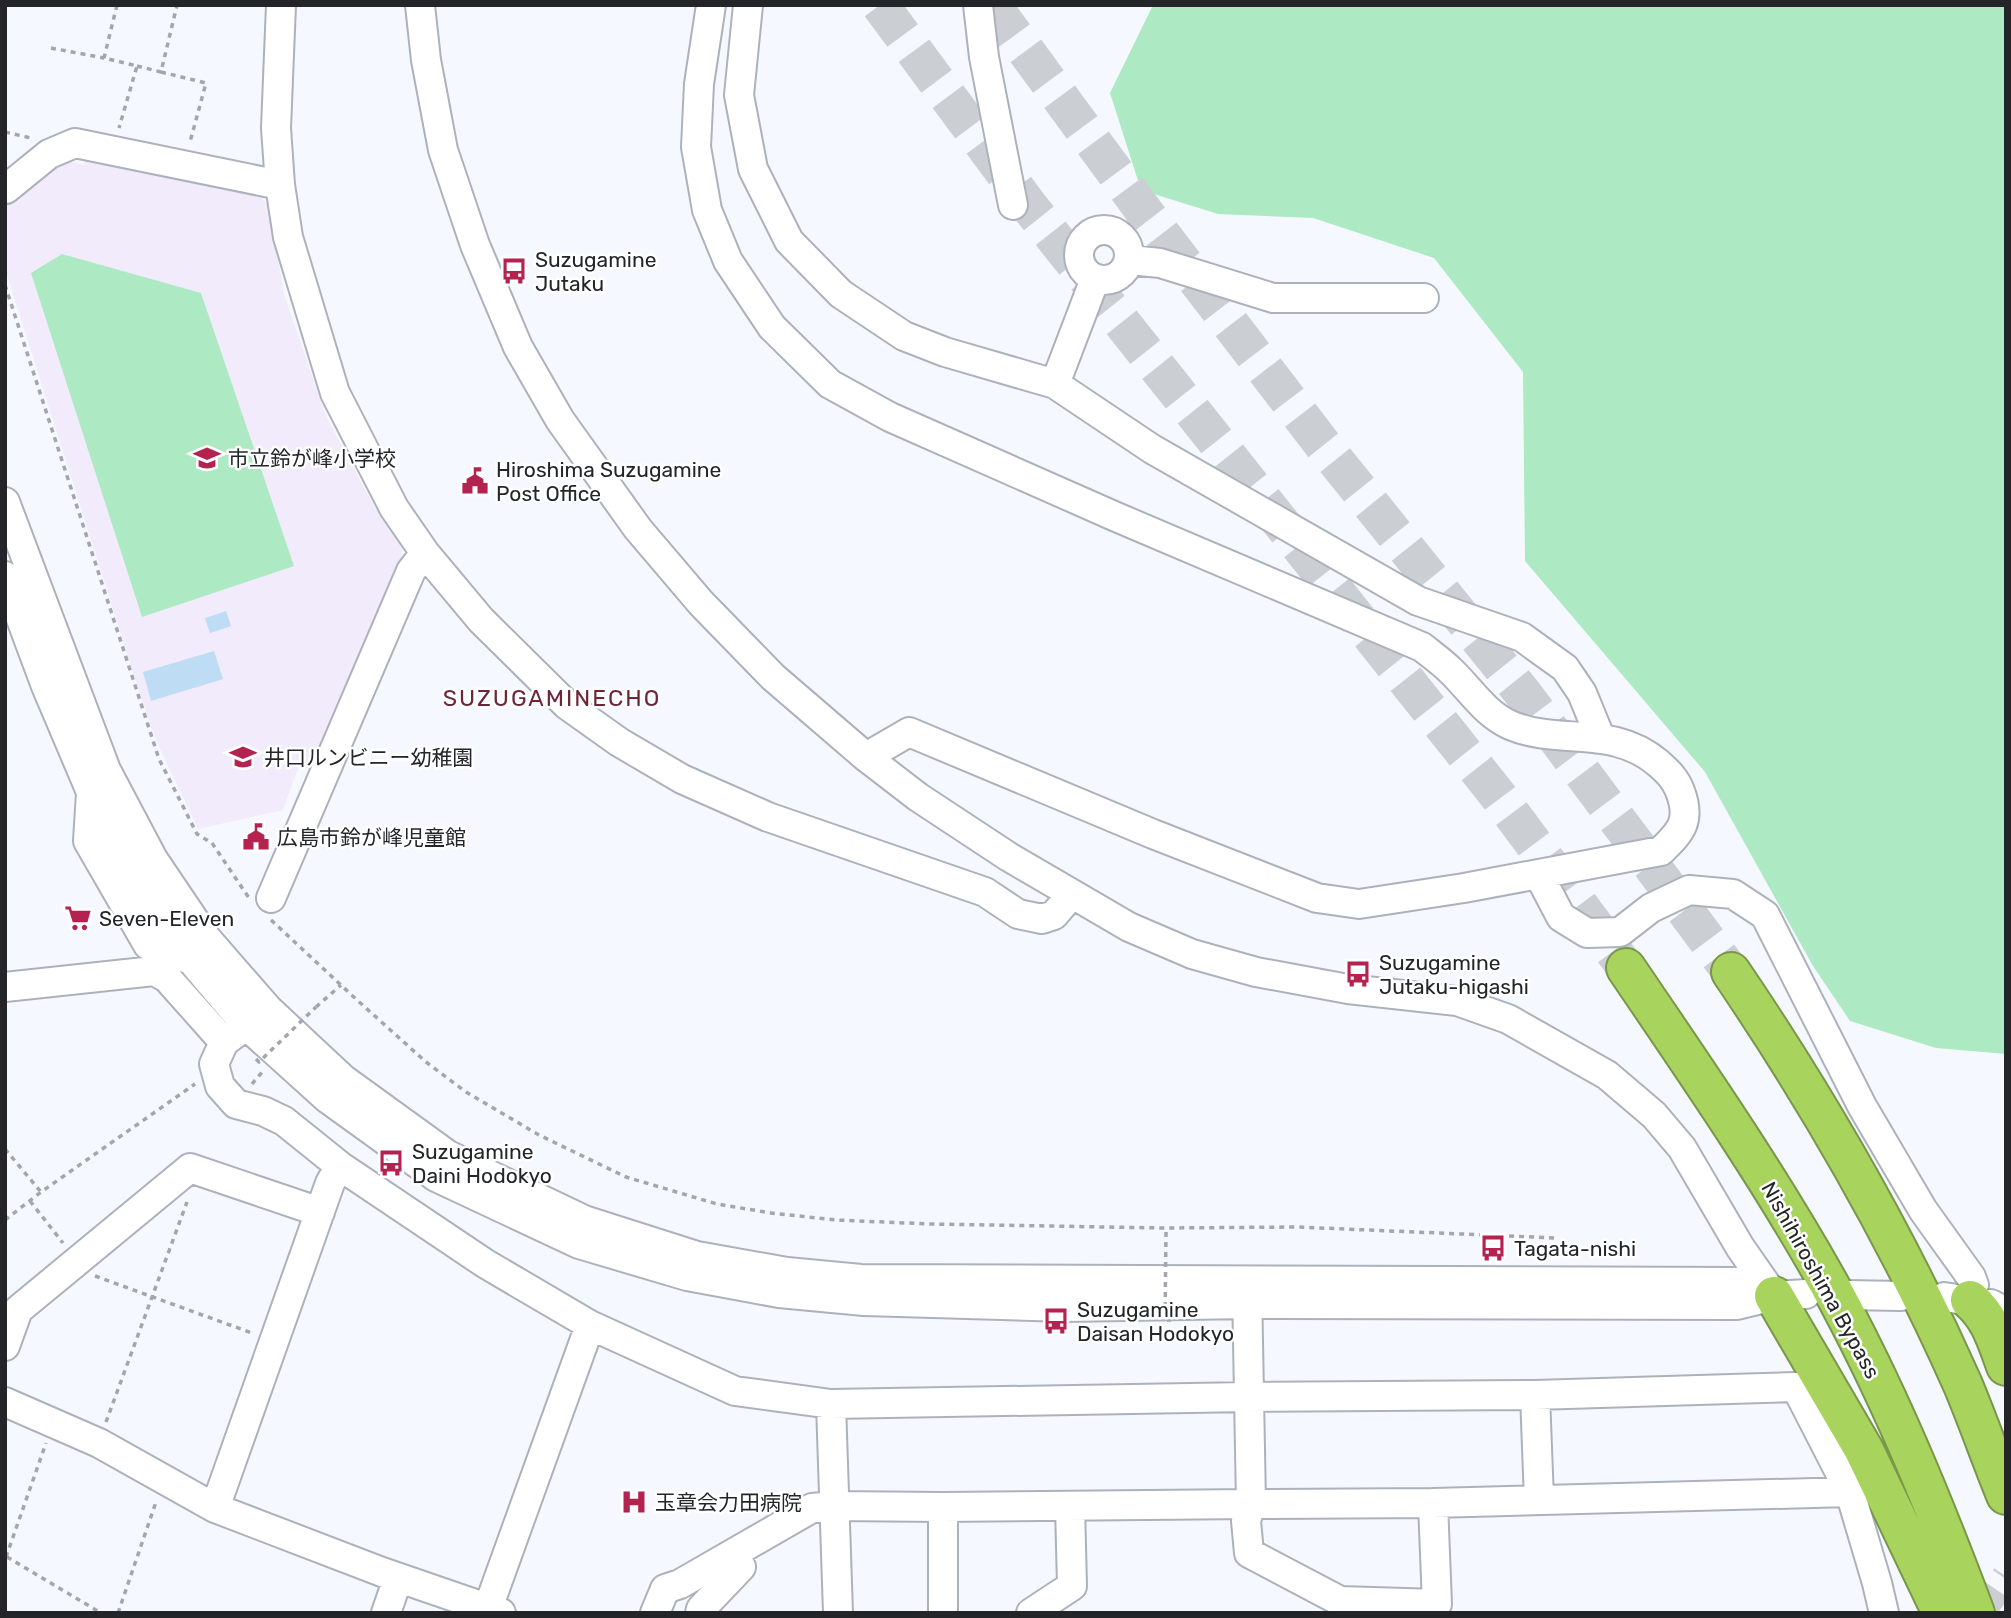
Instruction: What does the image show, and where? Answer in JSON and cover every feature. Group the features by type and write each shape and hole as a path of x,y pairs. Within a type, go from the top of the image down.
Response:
{"highway":[{"name":"Nishihiroshima Bypass","path":"1626,968 1742,1140 1829,1284 1891,1405 1975,1613"},
{"path":"1731,972 1784,1050 1835,1135 1910,1274 1963,1386 2006,1494"},
{"path":"1790,1295 1942,1613"},
{"path":"1957,1299 1986,1316 2006,1366"}],"street":[{"path":"281,5 276,128 280,186 288,237 335,393 394,508 425,553 481,620 567,705 619,742 682,779 768,817 985,892 1018,914 1042,919 1054,915 1071,895"},
{"path":"420,5 426,60 443,150 471,233 519,346 560,420 638,529 701,603 773,677 866,757 918,797 1071,895 1129,927 1192,954 1256,972 1348,989 1457,1001 1508,1019 1607,1075 1654,1115 1682,1148 1740,1247 1790,1295"},
{"path":"711,5 699,84 696,147 707,210 728,261 772,327 830,384 902,423 1422,647 1451,671 1479,702 1509,724 1540,734 1600,737 1644,751 1675,778 1687,809 1680,833 1661,851 1539,875 1359,904 1317,898 1153,834 909,732 866,757"},
{"path":"748,5 739,95 753,169 789,241 841,294 904,336 945,352 1055,384 1152,449 1418,601 1522,637 1565,668 1582,693 1600,737"},
{"path":"978,5 984,57 1013,205"},
{"path":"6,189 49,154 75,144 280,186"},
{"path":"1109,229 1127,242 1130,260 1116,278 1095,279 1082,267 1079,252 1091,233 1109,229"},
{"path":"1130,260 1160,263 1273,298 1424,298"},
{"path":"1055,384 1095,279"},
{"path":"5,502 106,770 153,859 207,939 247,1032"},
{"path":"267,905 411,571 425,553"},
{"path":"5,576 46,686 129,870 191,960 247,1032"},
{"path":"1539,875 1561,917 1587,933 1620,932 1651,908 1689,890 1733,894 1765,915 1862,1106 1923,1210 1971,1277 1974,1285 1957,1299"},
{"path":"5,987 155,971 247,1032 328,1099 436,1177 579,1244 687,1276 779,1293 864,1301 1065,1307 1247,1292 1737,1305 1790,1295"},
{"path":"247,1032 214,1064 220,1086 236,1104 263,1111 284,1121 340,1166 486,1264 590,1325 735,1391 831,1404 1535,1395 1796,1387 1850,1492 1884,1613"},
{"path":"215,1508 330,1184 340,1166"},
{"path":"5,1346 18,1310 190,1168 320,1212"},
{"path":"1247,1292 1251,1504 1246,1521 1249,1553 1340,1601 1437,1604 1433,1503"},
{"path":"1847,1295 1901,1296"},
{"path":"1957,1299 1992,1304 2006,1312"},
{"path":"5,1402 99,1443 215,1508 398,1578 494,1610 590,1325"},
{"path":"1535,1395 1539,1500"},
{"path":"831,1404 838,1613"},
{"path":"655,1613 665,1589 680,1584 812,1508 1433,1503 1850,1492"},
{"path":"1031,1613 1072,1586 1070,1506"},
{"path":"943,1507 943,1613"},
{"path":"700,1613 741,1567"},
{"path":"386,1613 398,1578"},
{"path":"680,1584 684,1613"}],"path":[{"path":"104,58 117,5"},
{"path":"161,72 177,5"},
{"path":"51,48 206,83 184,165"},
{"path":"112,150 137,66"},
{"path":"5,132 43,141"},
{"path":"5,285 159,759 197,834 212,843 253,904 267,905 294,944 426,1062 466,1092 539,1135 626,1177 717,1204 771,1213 836,1220 1166,1230 1297,1227 1556,1238"},
{"path":"247,1032 259,1062 341,985"},
{"path":"243,1077 251,1085 263,1071"},
{"path":"5,1220 195,1084"},
{"path":"5,1149 41,1192"},
{"path":"99,1443 198,1171"},
{"path":"30,1201 96,1277 274,1341"},
{"path":"1166,1230 1165,1320 1171,1320"},
{"path":"53,1423 6,1556 102,1613"},
{"path":"118,1613 164,1479"}],"shaded area":[{"name":"市立鈴が峰小学校","path":"87,154 259,195 267,203 285,297 325,414 372,503 402,544 401,565 316,772 299,765 283,810 198,829 147,716 5,269 5,205 32,179 62,160 84,165"}],"green space":[{"path":"1153,5 2006,5 2006,1054 1936,1048 1850,1021 1813,966 1705,772 1525,561 1523,372 1434,258 1313,218 1218,214 1141,190 1110,93"},
{"path":"62,254 201,293 294,566 142,617 31,273"}],"water":[{"path":"226,611 231,626 210,633 205,618"},
{"path":"214,651 223,679 151,701 143,672"}],"tunnel":[{"path":"880,5 1029,206 1496,793 1626,968"},
{"path":"992,5 1146,214 1323,445 1525,696 1731,972"},
{"path":"1981,1613 2006,1576"}],"place":[{"name":"Suzugamine Jutaku","path":"514,271"},
{"name":"市立鈴が峰小学校","path":"207,458"},
{"name":"Hiroshima Suzugamine Post Office","path":"475,481"},
{"name":"井口ルンビニー幼稚園","path":"243,757"},
{"name":"広島市鈴が峰児童館","path":"256,837"},
{"name":"Seven-Eleven","path":"78,918"},
{"name":"Suzugamine Jutaku-higashi","path":"1358,974"},
{"name":"Suzugamine Daini Hodokyo","path":"391,1163"},
{"name":"Tagata-nishi","path":"1493,1248"},
{"name":"Suzugamine Daisan Hodokyo","path":"1056,1321"},
{"name":"玉章会力田病院","path":"634,1502"}],"district":[{"name":"SUZUGAMINECHO","path":"552,698"}]}
